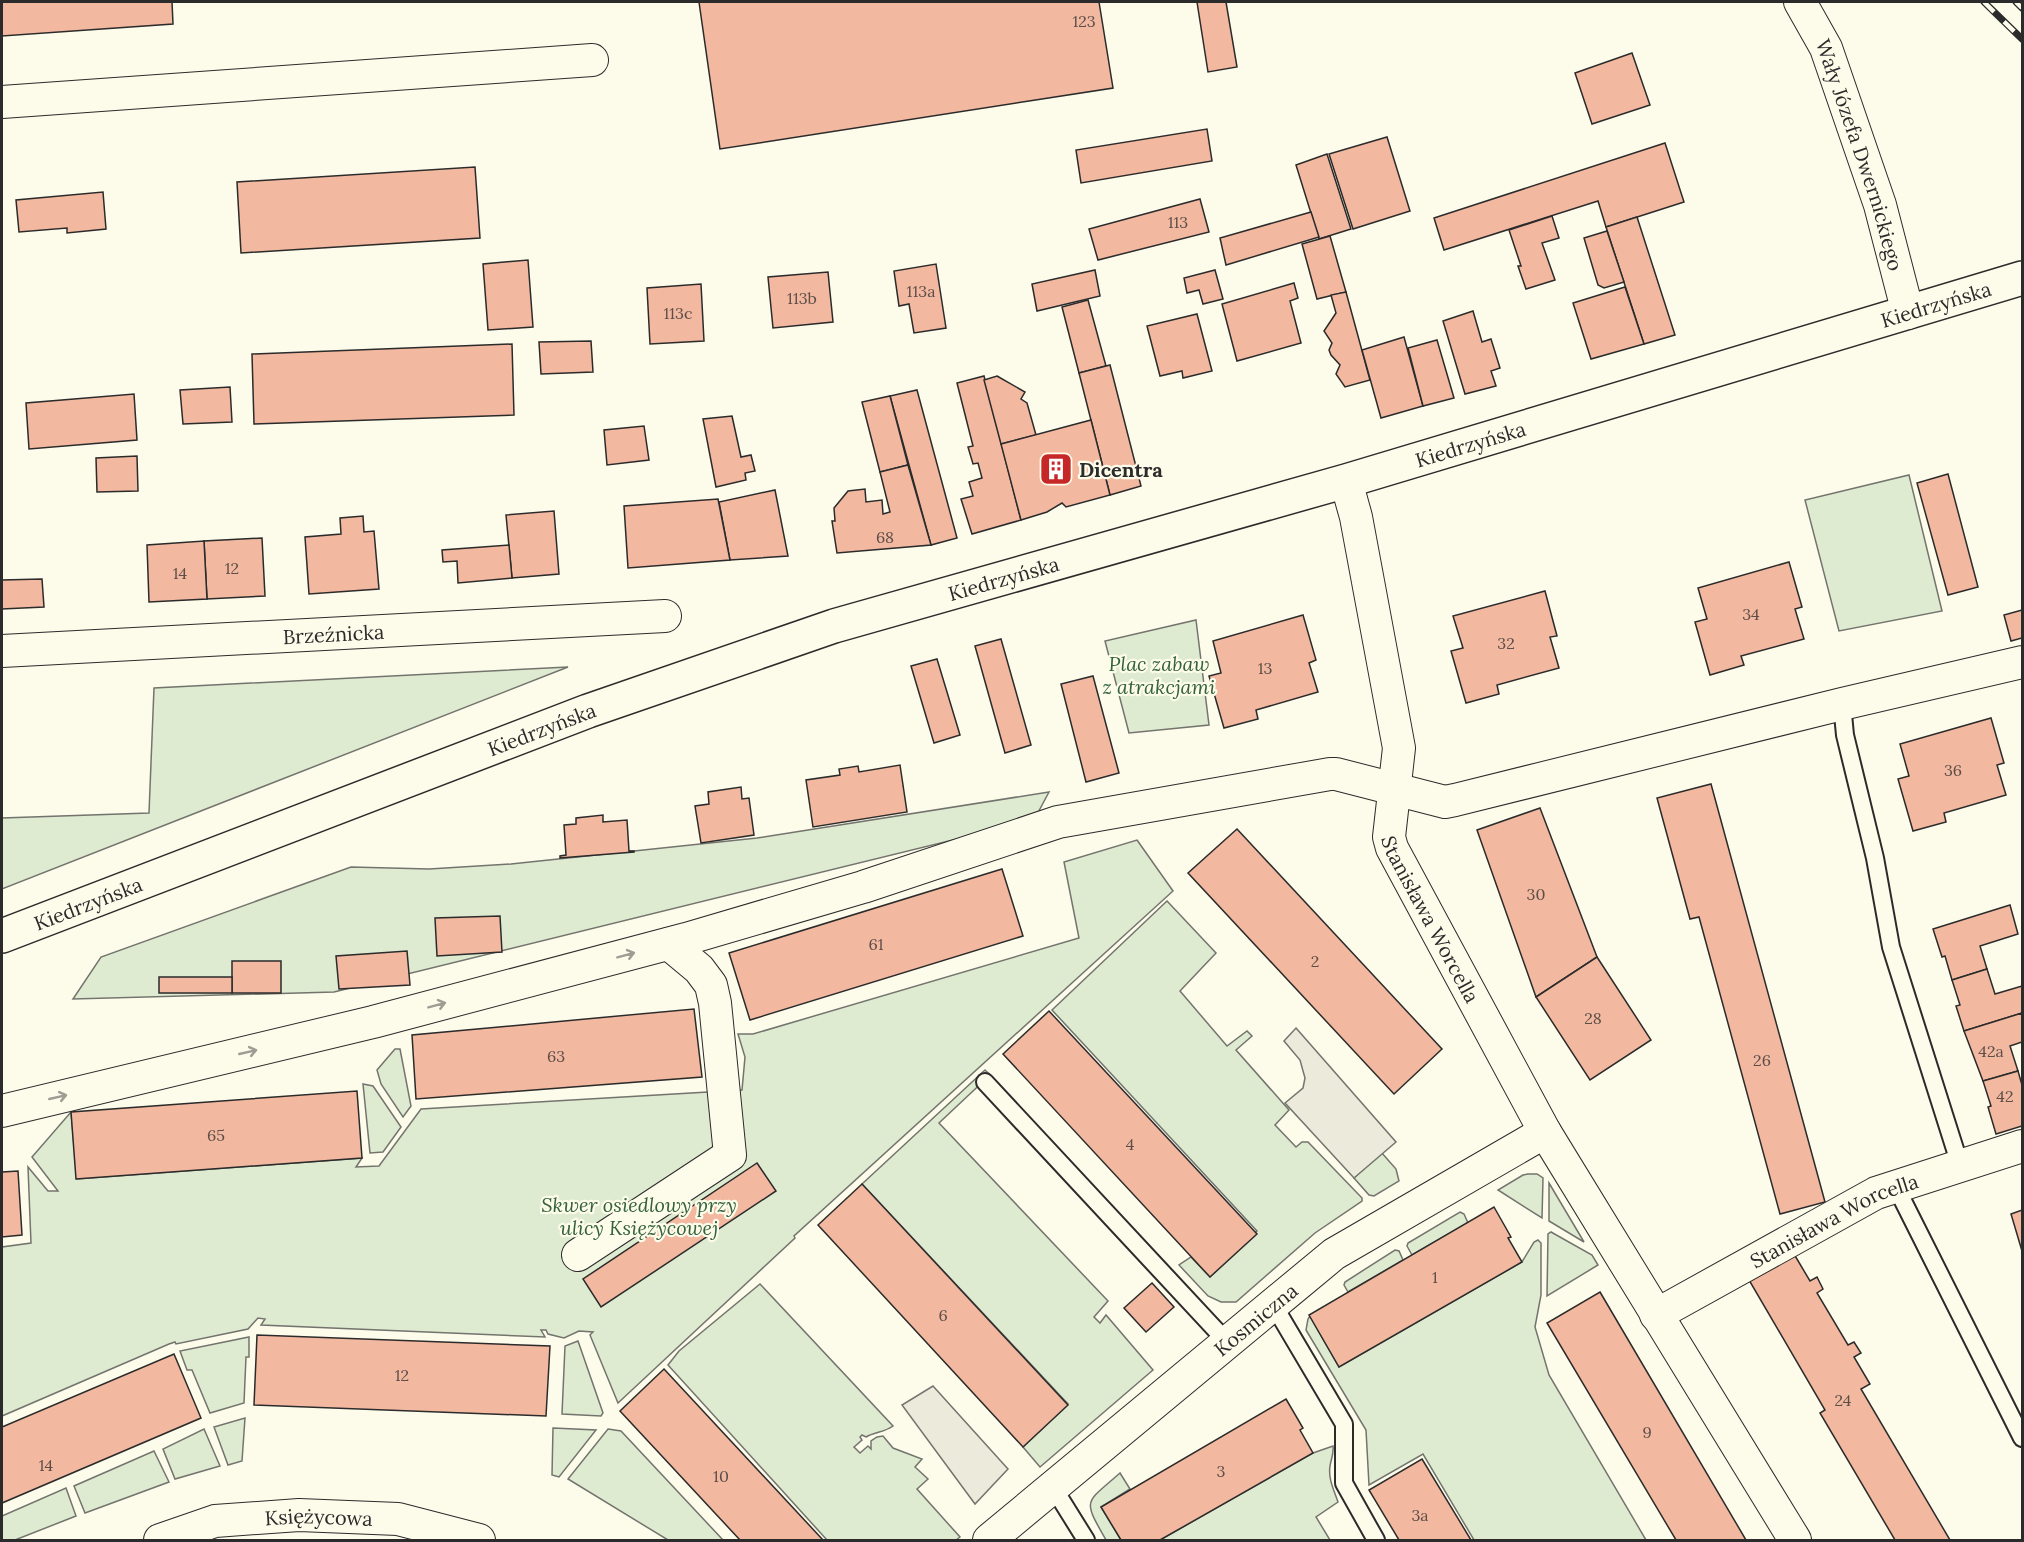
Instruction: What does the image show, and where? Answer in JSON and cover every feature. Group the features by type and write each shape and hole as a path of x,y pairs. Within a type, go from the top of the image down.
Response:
{"street":[{"name":"Wały Józefa Dwernickiego","path":"1800,2 1826,48 1880,205 1908,313"},
{"path":"2,102 592,60"},
{"name":"Kiedrzyńska","path":"2,936 588,711 834,626 1346,481 2022,278"},
{"name":"Stanisława Worcella","path":"1346,481 1356,517 1399,748 1389,837 1392,848 1545,1132 1795,1540"},
{"name":"Brzeźnicka","path":"2,651 665,616"},
{"path":"2,1111 373,1022 669,944 863,887 1058,822 1330,774 1445,802 2022,662"},
{"path":"578,1255 730,1155 715,1004 711,985 699,969 669,944"},
{"name":"Kosmiczna","path":"989,1540 1334,1254 1545,1132"},
{"name":"Stanisława Worcella","path":"1656,1315 1876,1193 2022,1146"},
{"name":"Księżycowa","path":"160,1540 215,1521 299,1515 398,1520 479,1540"}],"lane":[{"path":"1842,704 1845,735 1875,858 1891,947 1960,1165"},
{"path":"985,1082 1227,1342"},
{"path":"1896,1187 2022,1438"},
{"path":"1273,1304 1344,1424 1344,1483 1376,1540"},
{"path":"1053,1487 1086,1540"}],"green space":[{"path":"1909,475 1942,611 1839,631 1805,500"},
{"name":"Plac zabaw z atrakcjami","path":"1196,620 1209,725 1129,733 1105,641"},
{"path":"568,667 2,889 2,818 149,813 154,688"},
{"path":"1049,792 1034,820 334,992 73,999 101,957 351,867 429,869 511,864 757,838"},
{"name":"Skwer osiedlowy przy ulicy Księżycowej","path":"1137,840 1173,891 794,1236 795,1238 618,1403 590,1335 593,1332 579,1331 564,1338 548,1334 546,1330 541,1330 545,1337 261,1325 265,1319 258,1318 248,1329 169,1344 2,1416 2,1247 31,1243 28,1167 48,1191 58,1191 32,1157 71,1112 77,1179 362,1158 356,1167 379,1166 421,1109 742,1090 745,1057 738,1034 753,1034 1079,938 1064,862"},
{"path":"1167,901 1216,953 1180,991 1227,1046 1247,1031 1252,1036 1236,1050 1289,1110 1275,1125 1296,1147 1302,1142 1308,1142 1362,1198 1362,1201 1315,1233 1236,1302 1221,1302 1208,1296 1179,1265 1191,1257 1210,1277 1257,1231 1052,1010"},
{"path":"395,1049 400,1049 411,1106 403,1117 381,1084 377,1070"},
{"path":"985,1070 990,1075 939,1123 1108,1301 1094,1317 1100,1323 1106,1315 1153,1370 1040,1467 1023,1447 1068,1404 862,1184"},
{"path":"363,1084 373,1086 401,1127 383,1152 370,1153"},
{"path":"1381,1152 1396,1169 1399,1181 1374,1196 1369,1195 1354,1178"},
{"path":"1528,1174 1537,1174 1543,1178 1542,1218 1498,1190"},
{"path":"1549,1183 1584,1242 1549,1221"},
{"path":"1460,1212 1464,1214 1468,1223 1412,1255 1407,1246 1408,1243"},
{"path":"1551,1232 1592,1255 1598,1265 1547,1296 1548,1234"},
{"path":"1538,1240 1541,1243 1541,1295 1535,1327 1549,1375 1646,1540 1474,1540 1423,1454 1369,1485 1366,1430 1306,1330 1310,1316 1339,1367 1522,1262 1534,1242"},
{"path":"1395,1250 1399,1251 1403,1260 1348,1292 1344,1285 1345,1282"},
{"path":"760,1284 893,1426 866,1437 862,1435 860,1437 862,1440 854,1447 860,1453 868,1446 871,1449 871,1441 883,1436 893,1448 922,1459 915,1467 928,1479 917,1489 960,1537 956,1540 827,1540 668,1365 679,1351"},
{"path":"249,1337 244,1403 210,1413 192,1370 187,1370 180,1351"},
{"path":"578,1341 603,1413 601,1416 562,1414 565,1346"},
{"path":"245,1418 242,1461 228,1465 214,1427"},
{"path":"553,1428 596,1430 559,1477 552,1475"},
{"path":"204,1429 220,1466 175,1479 163,1449"},
{"path":"608,1429 621,1431 723,1540 668,1540 568,1479"},
{"path":"1333,1446 1330,1475 1338,1502 1316,1517 1330,1540 1160,1540 1313,1453"},
{"path":"154,1451 169,1482 85,1513 74,1486"},
{"path":"1120,1473 1130,1489 1101,1507 1121,1540 1106,1540 1093,1516 1091,1502"},
{"path":"66,1488 76,1516 15,1540 2,1540 2,1516"}],"shaded area":[{"path":"1296,1028 1396,1142 1354,1178 1285,1103 1303,1088 1305,1078 1300,1060 1284,1041"},
{"path":"933,1386 1008,1469 975,1504 902,1405"}],"building":[{"path":"2,2 172,2 173,24 2,36"},
{"path":"699,2 1099,2 1113,88 720,149"},
{"path":"1197,2 1226,2 1237,67 1208,72"},
{"path":"1632,53 1650,105 1592,124 1575,73"},
{"path":"1207,129 1212,161 1081,183 1076,150"},
{"path":"1387,137 1410,211 1353,229 1329,154"},
{"path":"1665,143 1684,202 1606,227 1598,201 1444,250 1434,218"},
{"path":"1327,154 1351,229 1319,239 1296,165"},
{"path":"475,167 480,238 241,253 237,182"},
{"path":"103,192 106,229 67,233 67,228 19,232 16,200"},
{"path":"1200,199 1209,232 1098,260 1089,229"},
{"path":"1311,212 1319,237 1226,265 1220,238"},
{"path":"1552,216 1559,238 1542,243 1555,280 1526,289 1509,230"},
{"path":"1637,217 1675,335 1644,344 1606,227"},
{"path":"1607,231 1624,282 1604,288 1598,285 1584,238"},
{"path":"1330,236 1346,292 1317,299 1302,244"},
{"path":"528,260 533,327 488,330 483,264"},
{"path":"936,264 946,328 914,333 909,304 899,306 894,271"},
{"path":"1095,270 1100,296 1037,311 1032,284"},
{"path":"1215,270 1223,299 1203,304 1199,290 1187,293 1184,278"},
{"path":"828,272 833,322 773,328 768,277"},
{"path":"1294,283 1298,298 1290,301 1301,343 1237,361 1222,304"},
{"path":"701,284 704,341 650,344 647,288"},
{"path":"1625,287 1644,344 1591,359 1573,303"},
{"path":"1346,292 1370,380 1345,387 1336,374 1340,365 1331,355 1329,350 1332,343 1324,331 1336,313 1331,295"},
{"path":"1088,300 1106,366 1079,373 1062,307"},
{"path":"1473,311 1482,342 1491,339 1500,368 1491,371 1496,386 1465,394 1443,321"},
{"path":"1197,314 1212,371 1183,378 1182,371 1160,376 1147,326"},
{"path":"1404,337 1423,406 1381,418 1362,350"},
{"path":"1437,340 1454,398 1423,406 1408,348"},
{"path":"591,341 593,372 541,374 539,342"},
{"path":"512,344 514,415 254,424 252,354"},
{"path":"1110,365 1141,486 1110,495 1079,373"},
{"path":"984,376 1021,520 972,534 961,499 973,496 969,482 982,478 978,463 973,464 968,447 973,446 957,383"},
{"path":"997,376 1025,392 1021,399 1027,403 1036,435 1001,444 984,380"},
{"path":"230,387 232,422 183,424 180,390"},
{"path":"917,390 957,538 931,545 890,396"},
{"path":"134,394 137,440 29,449 26,403"},
{"path":"890,396 908,465 880,472 862,402"},
{"path":"732,416 741,457 751,455 755,471 745,473 746,480 716,487 703,419"},
{"name":"Dicentra","path":"1091,420 1110,495 1066,507 1062,503 1047,512 1021,520 1001,444"},
{"path":"644,426 649,460 607,465 604,430"},
{"path":"137,456 138,491 97,492 96,458"},
{"path":"908,465 931,545 837,553 832,521 835,521 834,508 848,491 865,489 866,502 882,500 883,514 890,512 880,472"},
{"path":"1948,474 1978,587 1948,595 1917,483"},
{"path":"775,490 788,556 730,560 719,502"},
{"path":"718,499 730,560 628,568 624,506"},
{"path":"554,511 559,574 512,578 506,515"},
{"path":"363,516 364,532 374,531 379,589 309,594 305,537 341,534 340,518"},
{"path":"262,538 265,596 207,599 204,541"},
{"path":"204,541 207,599 149,602 147,545"},
{"path":"509,545 512,578 458,583 457,561 443,562 442,550"},
{"path":"1789,562 1802,607 1795,609 1804,639 1741,656 1744,665 1710,675 1695,622 1707,619 1698,588"},
{"path":"42,579 44,607 2,609 2,580"},
{"path":"1545,591 1557,636 1550,637 1559,668 1497,685 1499,694 1466,703 1451,651 1463,648 1453,616"},
{"path":"2022,610 2022,638 2011,641 2004,615"},
{"path":"1303,615 1316,660 1309,663 1318,692 1256,710 1258,719 1224,728 1209,676 1221,673 1213,641"},
{"path":"1001,639 1031,745 1005,753 975,646"},
{"path":"937,659 960,735 934,743 911,666"},
{"path":"1093,676 1119,773 1086,782 1061,684"},
{"path":"1991,718 2004,763 1997,765 2006,795 1944,813 1946,822 1913,831 1898,779 1909,776 1900,744"},
{"path":"900,765 907,812 813,827 806,780 840,775 839,769 858,766 859,772"},
{"path":"1711,784 1825,1202 1780,1214 1699,917 1690,919 1657,798"},
{"path":"741,787 742,799 749,798 754,835 701,843 695,806 709,804 708,792"},
{"path":"1540,808 1597,957 1536,997 1477,830"},
{"path":"603,815 603,822 627,820 629,851 634,852 560,858 566,855 564,825 576,824 576,818"},
{"path":"1237,829 1442,1049 1394,1094 1188,873"},
{"path":"1002,869 1023,936 750,1020 729,953"},
{"path":"2010,905 2018,934 1980,946 1987,969 1952,980 1945,956 1942,957 1933,929"},
{"path":"500,916 502,952 437,956 435,918"},
{"path":"407,951 410,985 339,989 336,956"},
{"path":"1597,957 1651,1040 1590,1080 1536,997"},
{"path":"232,961 281,961 281,993 232,993"},
{"path":"1987,969 1995,994 2022,986 2022,1013 1964,1031 1956,1006 1960,1005 1952,980"},
{"path":"159,977 232,977 232,993 159,993"},
{"path":"694,1009 702,1077 416,1099 412,1035"},
{"path":"1049,1011 1257,1234 1210,1277 1003,1054"},
{"path":"2022,1013 2022,1042 2010,1046 2018,1071 1983,1081 1964,1031"},
{"path":"2018,1071 2022,1085 2022,1126 1996,1134 1988,1107 1991,1106 1983,1081"},
{"path":"357,1091 362,1158 76,1179 71,1112"},
{"path":"757,1163 776,1191 601,1307 583,1279"},
{"path":"18,1171 22,1235 2,1237 2,1172"},
{"path":"862,1184 1068,1405 1023,1447 818,1225"},
{"path":"1494,1207 1522,1262 1339,1367 1309,1315"},
{"path":"2022,1210 2022,1251 2011,1214"},
{"path":"1794,1254 1810,1281 1817,1277 1823,1289 1817,1293 1848,1345 1854,1342 1861,1353 1854,1357 1870,1384 1861,1389 1950,1540 1895,1540 1820,1413 1825,1410 1749,1280"},
{"path":"1152,1283 1174,1307 1146,1332 1124,1308"},
{"path":"1600,1292 1746,1540 1676,1540 1547,1323"},
{"path":"257,1335 550,1346 546,1416 254,1405"},
{"path":"174,1354 201,1418 2,1503 2,1427"},
{"path":"664,1369 823,1540 740,1540 620,1411"},
{"path":"1286,1399 1303,1428 1300,1430 1313,1453 1160,1540 1121,1540 1101,1507"},
{"path":"1422,1459 1471,1540 1399,1540 1369,1490"}],"railway":[{"path":"1984,2 2022,39"},
{"path":"2016,2 2022,8"}],"place":[{"name":"Dicentra","path":"1056,469"}]}
